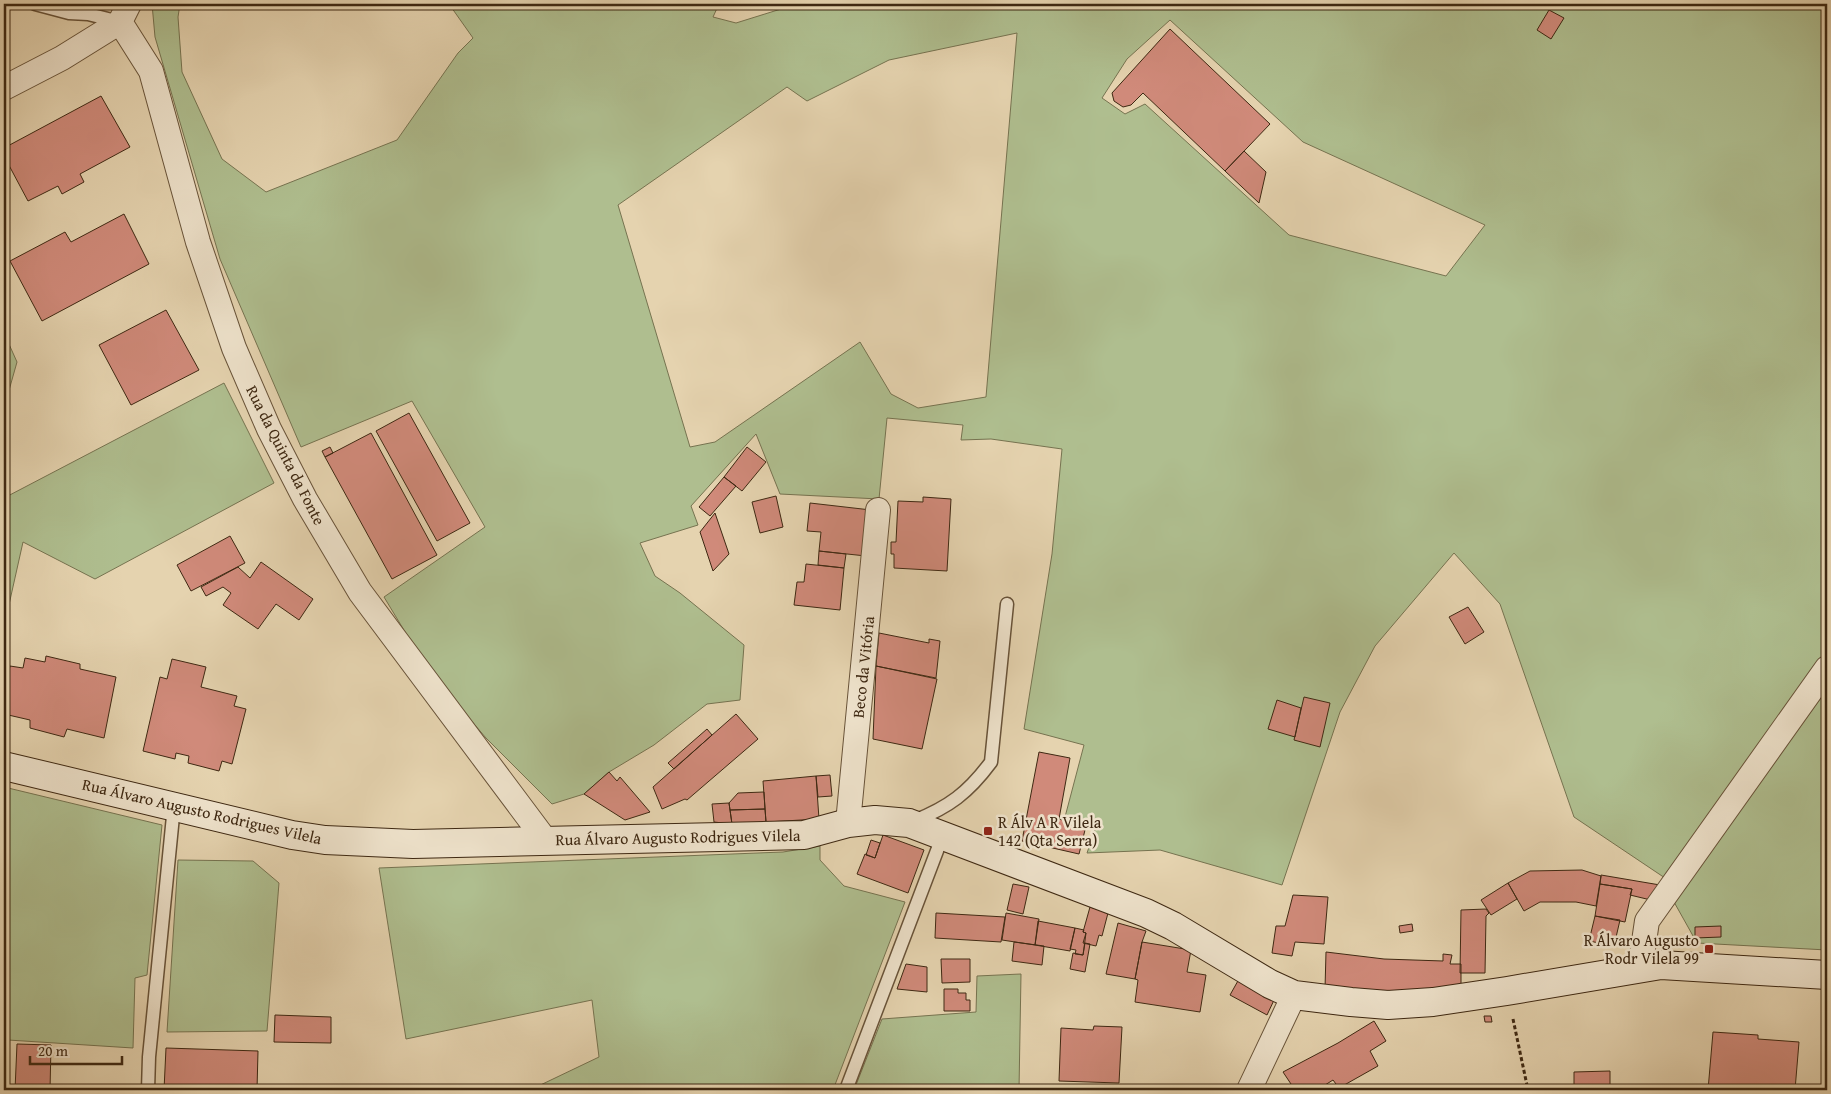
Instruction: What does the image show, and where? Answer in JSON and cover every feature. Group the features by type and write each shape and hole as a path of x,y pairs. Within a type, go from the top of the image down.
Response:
{"main road":[{"name":"Rua Álvaro Augusto Rodrigues Vilela","path":"4,766 292,835 325,840 412,844 804,835 848,823 875,820 909,823 1153,916 1270,984 1294,995 1388,1005 1433,1002 1660,965 1827,975"}],"street":[{"path":"4,88 62,58 124,13"},
{"name":"Rua da Quinta da Fonte","path":"124,13 151,71 201,251 234,348 269,429 306,499 360,592 546,841"},
{"name":"Beco da Vitória","path":"848,823 878,510"},
{"path":"1640,969 1647,921 1827,668"},
{"path":"1249,1090 1294,995"}],"lane":[{"path":"35,4 69,13 124,13"},
{"path":"909,823 937,812 952,802 976,782 991,762 1007,604"},
{"path":"148,1090 150,1048 174,806"},
{"path":"846,1090 943,835"}],"path":[{"path":"1507,991 1528,1090"}],"green space":[{"path":"152,4 180,4 178,17 182,72 222,159 266,192 397,140 458,53 473,38 449,4 719,4 713,17 736,23 797,4 1827,4 1827,656 1665,878 1574,817 1500,604 1454,553 1375,646 1340,712 1282,885 1160,850 1087,853 1097,824 1065,817 1084,745 1024,729 1052,554 1062,449 991,439 961,440 963,425 887,418 879,499 780,494 756,434 691,506 698,525 640,543 655,576 680,593 744,645 740,700 707,704 654,745 609,772 584,794 552,804 486,738 428,670 384,597 485,527 412,401 301,447 220,259 155,37","holes":["1170,20 1303,142 1485,225 1446,276 1289,235 1145,104 1125,114 1102,98 1127,59","1017,33 986,397 918,408 891,394 860,342 715,442 690,447 618,205 787,87 807,101 889,60"]},
{"path":"4,333 17,362 4,408"},
{"path":"224,383 274,483 95,579 23,542 4,627 4,498"},
{"path":"1827,689 1827,950 1697,943 1674,902"},
{"path":"4,787 162,825 147,975 135,978 133,1048 8,1040 6,1090 4,1090"},
{"path":"820,846 820,860 844,886 905,902 833,1090 530,1090 599,1057 592,1000 406,1039 379,868 783,852"},
{"path":"178,860 253,861 279,883 267,1031 167,1032"},
{"path":"1021,974 1019,1090 854,1090 882,1019 976,1012 977,976"}],"building":[{"path":"1549,10 1564,18 1551,39 1537,30"},
{"path":"1170,29 1270,124 1225,171 1143,93 1131,105 1123,107 1114,101 1112,93"},
{"path":"101,96 130,147 80,174 84,182 62,194 58,186 28,201 4,156 4,148"},
{"path":"1244,151 1266,172 1259,203 1225,171"},
{"path":"124,214 149,264 42,321 10,261 65,232 71,242"},
{"path":"166,310 199,370 131,405 99,345"},
{"path":"409,413 470,523 437,541 376,431"},
{"path":"371,433 437,555 392,579 325,457"},
{"path":"330,447 333,453 325,457 322,451"},
{"path":"747,447 766,462 742,491 724,477"},
{"path":"724,477 736,486 710,516 699,507"},
{"path":"776,496 783,527 760,533 752,502"},
{"path":"923,497 951,499 947,571 894,568 894,554 891,554 891,542 896,542 898,501 923,502"},
{"path":"810,503 871,510 866,556 819,551 821,532 807,531"},
{"path":"715,513 729,554 713,571 700,532"},
{"path":"230,536 245,563 191,591 177,565"},
{"path":"819,551 846,554 844,568 818,565"},
{"path":"261,562 313,599 299,620 276,604 258,629 223,605 231,593 223,587 206,596 201,587 238,567 250,578"},
{"path":"806,564 844,568 840,610 794,605 797,582 804,582"},
{"path":"1468,607 1484,632 1465,644 1449,617"},
{"path":"879,633 929,643 929,639 940,641 936,678 876,666"},
{"path":"46,656 80,664 80,669 116,677 104,738 67,729 64,737 30,728 30,720 4,714 4,694 10,666 23,668 25,658 45,662"},
{"path":"172,659 206,667 201,687 237,696 234,706 246,709 232,764 222,761 219,771 188,763 189,756 176,753 175,759 143,751 160,677 167,679"},
{"path":"876,666 937,679 922,749 873,739"},
{"path":"1304,697 1330,703 1320,747 1294,740"},
{"path":"1277,700 1301,708 1295,737 1268,729"},
{"path":"736,714 758,739 687,800 685,799 662,809 653,787"},
{"path":"707,729 712,735 674,769 668,763"},
{"path":"1039,752 1070,758 1059,819 1086,826 1079,854 1022,841"},
{"path":"609,772 617,781 620,777 650,812 625,820 584,794"},
{"path":"830,775 832,796 818,797 816,776"},
{"path":"816,776 819,819 766,822 763,781"},
{"path":"764,792 765,809 730,810 729,803 738,793"},
{"path":"729,803 732,824 714,822 712,804"},
{"path":"765,809 766,822 732,824 730,810"},
{"path":"883,835 924,850 908,893 857,874 865,854 875,858"},
{"path":"871,840 880,843 875,858 866,855"},
{"path":"1582,870 1601,876 1596,906 1576,902 1540,902 1524,911 1508,883 1530,871"},
{"path":"1601,875 1666,886 1655,901 1630,895 1632,889 1600,884"},
{"path":"1508,883 1517,899 1491,915 1481,900"},
{"path":"1013,884 1029,887 1023,914 1007,910"},
{"path":"1600,884 1632,889 1625,922 1595,916"},
{"path":"1293,895 1328,897 1324,944 1295,942 1292,956 1272,953 1276,926 1285,926"},
{"path":"1090,907 1108,913 1102,936 1099,935 1096,946 1083,943 1086,933 1083,932"},
{"path":"1486,909 1489,913 1486,916 1485,973 1460,973 1461,910"},
{"path":"936,913 1005,917 1001,942 935,938"},
{"path":"1006,913 1039,919 1035,945 1002,940"},
{"path":"1595,916 1620,920 1614,946 1589,941"},
{"path":"1038,921 1075,928 1070,951 1035,945"},
{"path":"1118,923 1146,931 1135,979 1106,974"},
{"path":"1412,924 1413,931 1400,933 1399,926"},
{"path":"1721,926 1721,937 1695,938 1695,927"},
{"path":"1075,928 1084,930 1083,932 1086,933 1083,955 1075,954 1076,950 1070,949"},
{"path":"1014,942 1044,946 1042,965 1012,961"},
{"path":"1142,942 1191,950 1187,972 1206,975 1200,1012 1135,1002 1138,980 1135,979"},
{"path":"1085,943 1090,944 1085,972 1070,969 1073,953 1083,955"},
{"path":"1326,952 1384,959 1443,961 1443,954 1452,955 1450,964 1461,964 1461,987 1422,994 1325,989"},
{"path":"941,959 970,959 970,982 942,983"},
{"path":"906,964 927,967 927,992 897,989"},
{"path":"1239,979 1275,998 1267,1015 1230,995"},
{"path":"944,989 958,989 958,993 966,993 966,1000 970,1000 970,1011 944,1011"},
{"path":"275,1015 331,1017 331,1043 274,1042"},
{"path":"1484,1016 1491,1016 1492,1022 1485,1022"},
{"path":"1374,1021 1386,1041 1370,1051 1378,1066 1339,1088 1333,1080 1317,1090 1295,1090 1283,1072 1338,1043"},
{"path":"1094,1026 1122,1027 1119,1083 1059,1081 1061,1028 1093,1030"},
{"path":"1713,1032 1758,1035 1758,1039 1799,1042 1795,1090 1708,1090"},
{"path":"17,1044 51,1045 50,1090 15,1090"},
{"path":"166,1048 258,1051 257,1090 164,1090"},
{"path":"1610,1071 1610,1090 1574,1090 1574,1072"}],"place":[{"name":"R Álv A R Vilela 142 (Qta Serra)","path":"988,831"},
{"name":"R Álvaro Augusto Rodr Vilela 99","path":"1709,949"}]}
